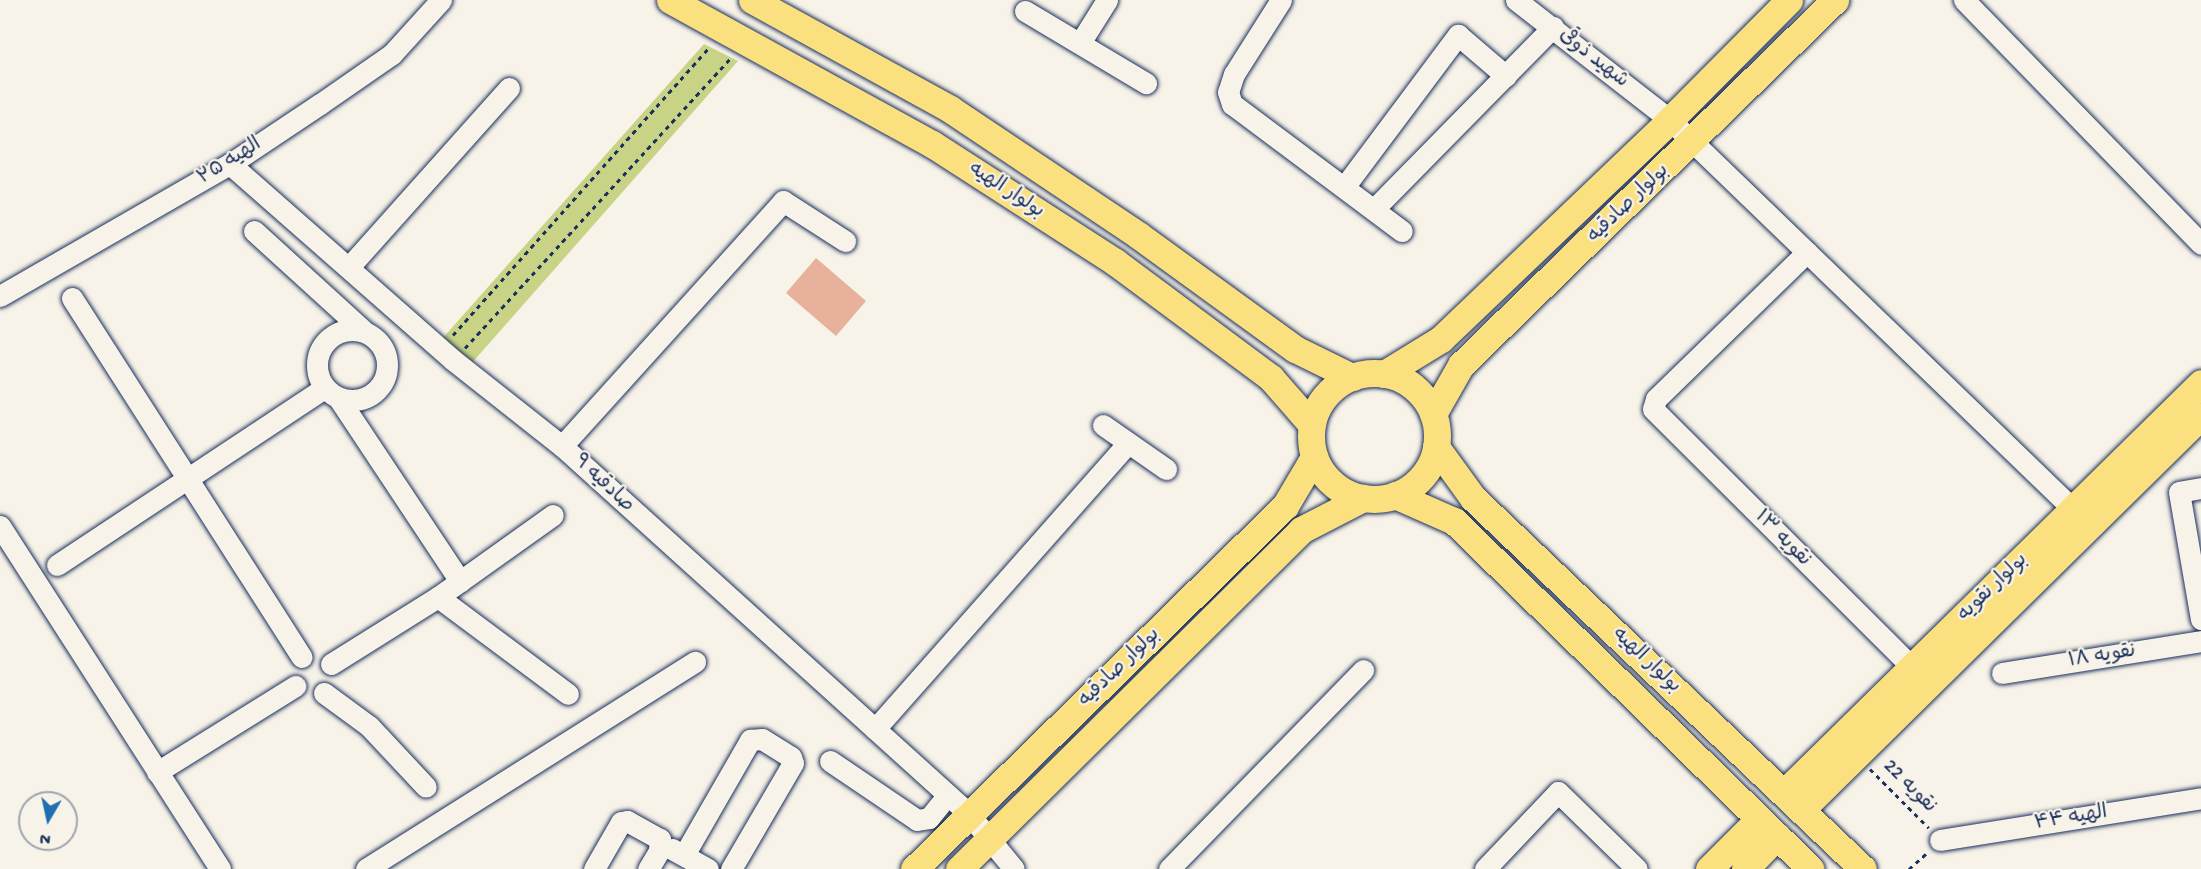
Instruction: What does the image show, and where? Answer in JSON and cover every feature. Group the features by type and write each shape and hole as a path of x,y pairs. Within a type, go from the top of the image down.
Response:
{"main road":[{"name":"بولوار الهیه","path":"670,0 932,144 1116,262 1271,378 1312,425"},
{"name":"بولوار الهیه","path":"752,0 950,109 1138,235 1295,349 1352,377"},
{"name":"بولوار صادقیه","path":"1384,374 1441,339 1671,120 1789,0"},
{"name":"بولوار صادقیه","path":"1433,414 1461,365 1693,142 1835,0"},
{"path":"1441,339 1436,352 1439,362 1448,367 1461,365"},
{"path":"1384,374 1414,388 1433,414 1436,447 1422,476 1395,495 1363,498 1333,484 1314,457 1312,425 1325,396 1352,377 1384,374"},
{"name":"بولوار نقویه","path":"1793,800 1912,668 2201,383"},
{"name":"بولوار نقویه","path":"1793,800 1856,755 2201,416"},
{"name":"بولوار الهیه","path":"1436,447 1473,498 1863,869"},
{"name":"بولوار صادقیه","path":"914,869 968,813 1285,506 1314,457"},
{"name":"بولوار الهیه","path":"1395,495 1454,521 1810,869"},
{"name":"بولوار صادقیه","path":"959,869 1301,531 1363,498"},
{"path":"1710,869 1768,828"},
{"path":"1744,869 1768,828"}],"street":[{"name":"الهیه ۲۵","path":"0,296 230,164 392,54 441,0"},
{"path":"1080,43 1107,0"},
{"path":"1281,0 1234,74 1228,92 1232,104 1375,208 1402,231"},
{"name":"شهید ذوقی","path":"1516,0 1671,120 2073,509"},
{"path":"1964,0 2201,244"},
{"path":"1025,11 1146,83"},
{"path":"1375,208 1553,27"},
{"path":"1345,186 1458,35 1506,76"},
{"path":"349,267 509,88"},
{"name":"صادقیه ۹","path":"230,164 447,355 562,446 968,813 1014,869"},
{"path":"562,446 783,201 845,241"},
{"path":"57,565 187,475 332,393 357,401 374,393 386,379 388,360 380,343 254,231"},
{"name":"نقویه ۱۳","path":"1807,252 1656,399 1653,409 1912,668"},
{"path":"72,298 302,657"},
{"path":"365,332 347,330 330,337 319,352 316,371 459,581"},
{"path":"1103,426 1166,469"},
{"path":"874,729 1128,443"},
{"path":"2201,488 2179,492 2201,619"},
{"path":"330,664 438,597 553,515"},
{"path":"0,526 220,869"},
{"path":"438,597 568,694"},
{"name":"نقویه ۱۸","path":"2002,673 2201,641"},
{"path":"324,693 333,680 330,664 318,655 302,657 292,670 295,686 308,695 324,693 369,726 426,787"},
{"path":"366,869 695,662"},
{"path":"1168,869 1364,670"},
{"path":"157,772 295,686"},
{"path":"684,855 750,740 762,739 791,757 793,763 731,869"},
{"path":"830,761 917,820 929,818 947,796"},
{"path":"1485,869 1558,792 1636,869"},
{"name":"الهیه ۴۴","path":"1940,840 2201,798"},
{"path":"594,869 621,822 634,822 660,839 661,844 648,869"},
{"path":"661,844 708,869"}],"path":[{"path":"447,355 736,35"},
{"path":"447,355 736,35"},
{"name":"نقویه 22","path":"1856,755 1940,840"},
{"path":"1909,869 1940,840"}],"green space":[{"path":"704,44 738,61 470,365 441,340"}],"building":[{"path":"816,258 866,301 836,336 786,293"}]}
